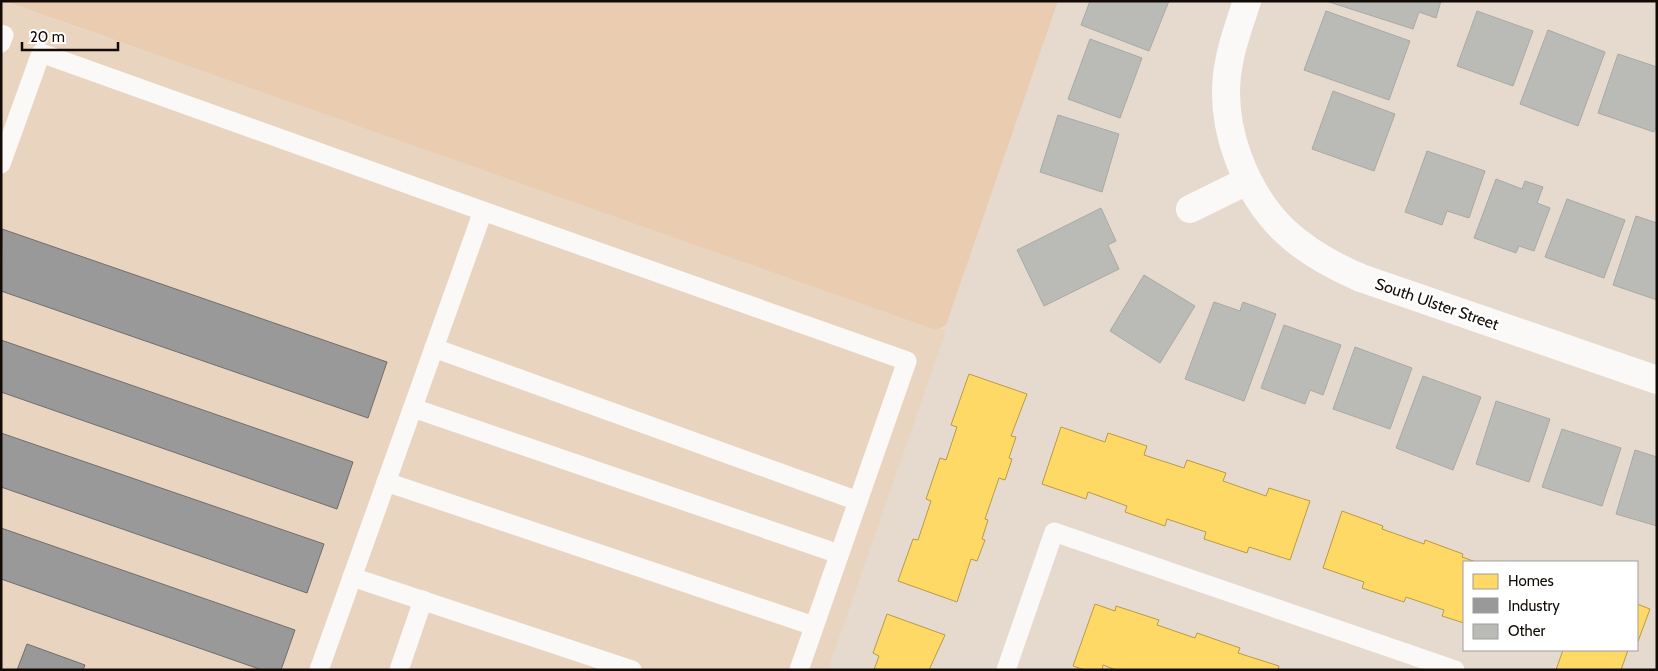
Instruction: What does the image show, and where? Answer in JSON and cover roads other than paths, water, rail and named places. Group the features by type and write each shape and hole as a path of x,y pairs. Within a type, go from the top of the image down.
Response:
{"street":[{"name":"South Ulster Street","path":"1247,1 1227,73 1228,126 1247,182 1265,210 1282,229 1318,258 1338,268 1657,380"},
{"path":"1190,209 1247,182"}],"lane":[{"path":"1,34 4,35 1,43"},
{"path":"1,164 41,53 907,361 798,670"},
{"path":"319,670 483,211"},
{"path":"434,348 858,501"},
{"path":"413,408 839,554"},
{"path":"386,482 814,626"},
{"path":"1006,670 1054,532 1454,670"},
{"path":"352,577 632,670"},
{"path":"399,670 423,600"}]}
